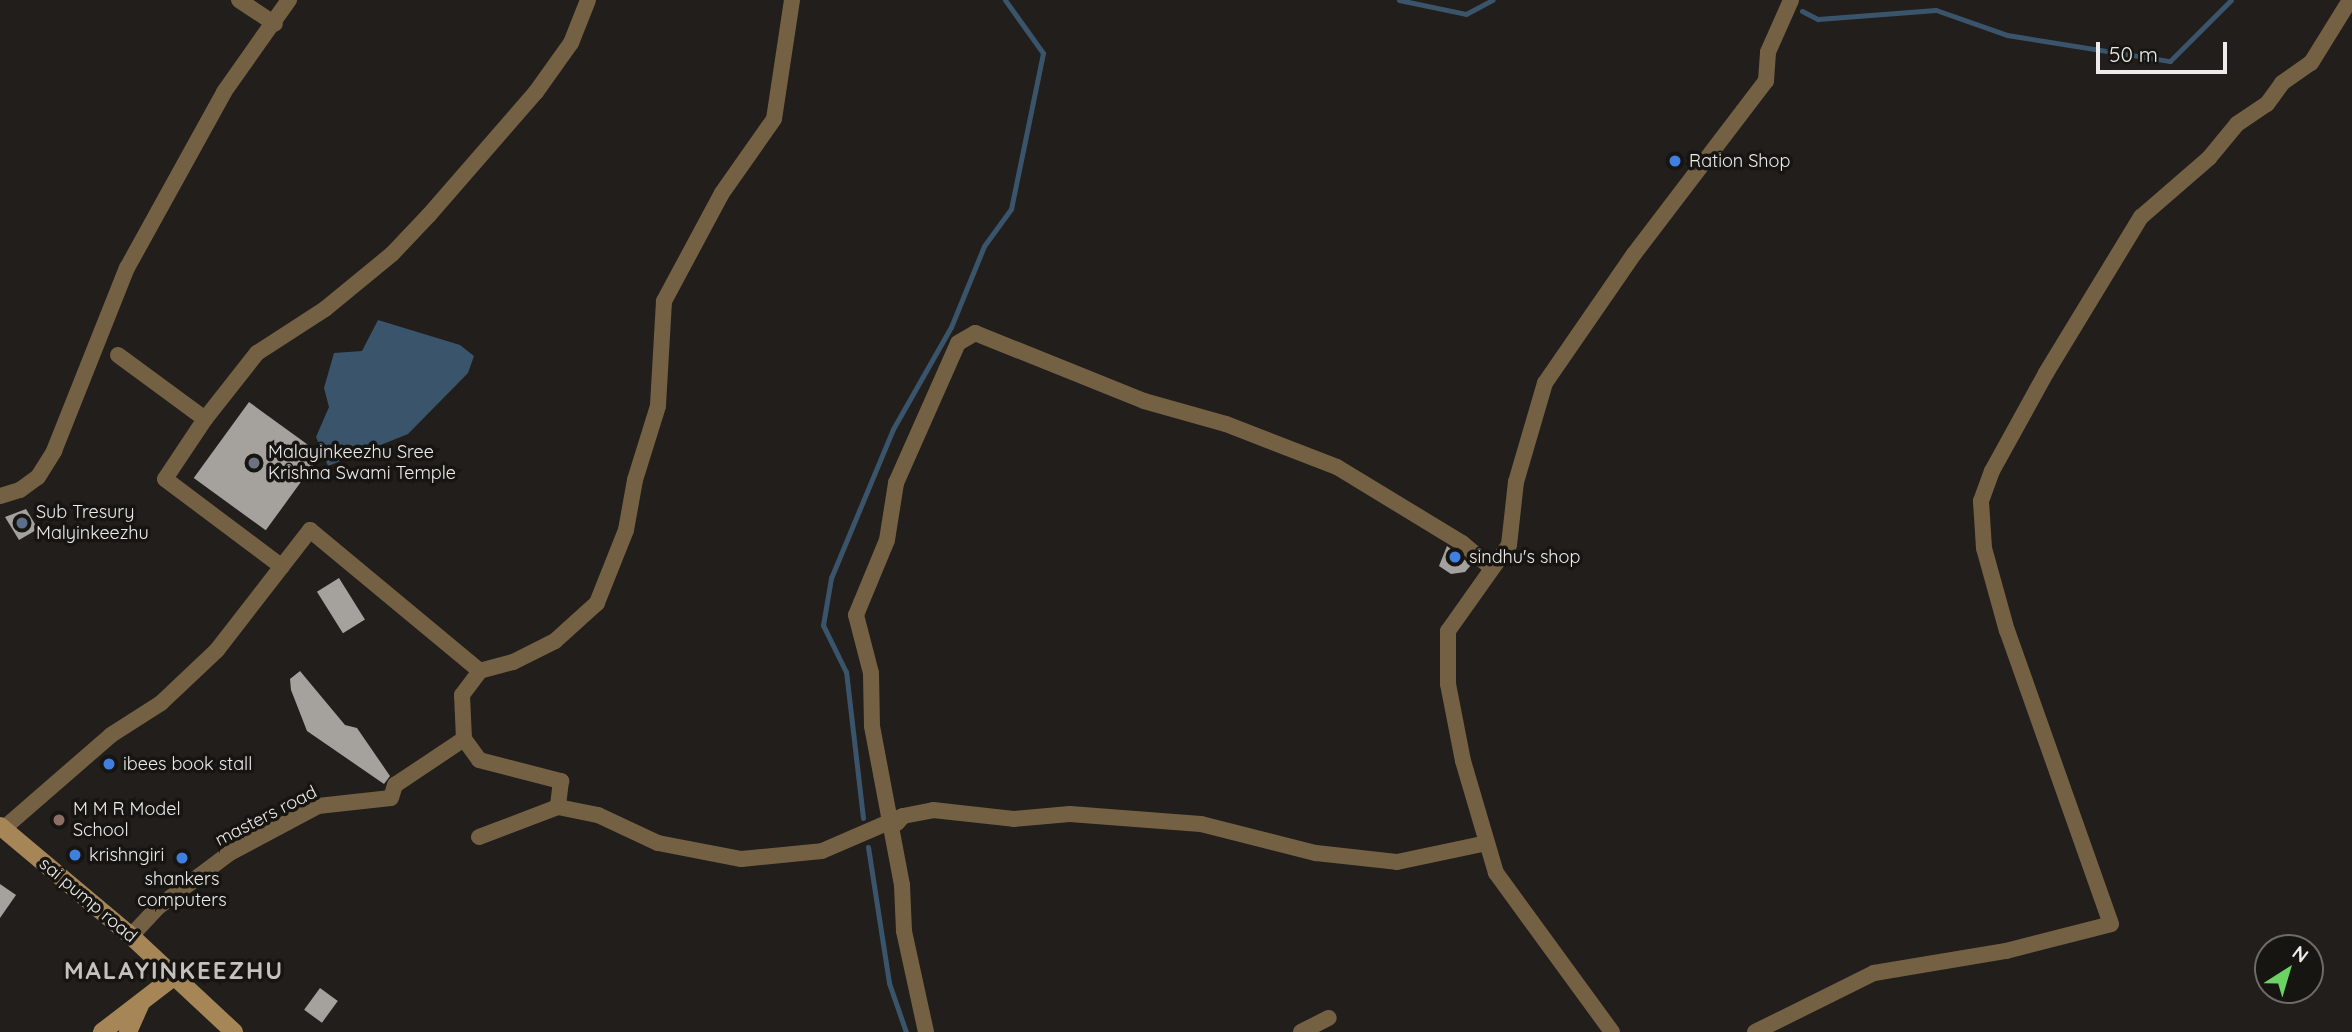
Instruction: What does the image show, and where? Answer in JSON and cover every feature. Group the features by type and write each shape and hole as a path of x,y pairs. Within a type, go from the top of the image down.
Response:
{"main road":[{"name":"sai pump road","path":"2,828 131,936 172,978 234,1032"},
{"path":"102,1032 172,978"},
{"path":"128,1032 140,1004"}],"street":[{"path":"239,0 275,24"},
{"path":"0,496 19,490 38,477 54,451 127,268 218,103 289,0"},
{"path":"282,567 165,478 205,419 257,353 334,302 391,254 429,215 536,92 571,43 588,0"},
{"path":"558,807 561,781 479,760 464,739 462,695 480,671 513,662 555,641 597,603 625,530 635,481 658,407 664,301 722,193 774,119 792,0"},
{"path":"1612,1032 1496,873 1463,761 1448,684 1448,631 1509,545 1516,482 1545,383 1634,254 1766,81 1768,52 1791,0"},
{"path":"1755,1032 1874,973 2006,951 2111,923 2092,862 2050,763 2007,631 1984,548 1981,501 1992,471 2046,373 2141,217 2209,158 2237,124 2267,104 2282,83 2311,63 2350,0"},
{"path":"926,1032 904,932 902,885 894,822 872,726 871,673 856,615 887,540 896,483 958,343 975,333 1144,401 1226,424 1337,467 1462,543 1492,568"},
{"path":"118,355 205,419"},
{"path":"2,828 111,735 162,703 217,650 310,530 480,671"},
{"name":"masters road","path":"131,936 158,907 230,853 318,806 391,798 395,785 464,739"},
{"path":"479,837 558,807 598,815 657,843 741,859 822,851 894,822 933,810 1014,819 1070,814 1201,824 1316,853 1397,862 1488,843"},
{"path":"1301,1032 1329,1018"}],"water":[{"path":"378,320 460,345 474,356 468,373 408,434 328,466 316,437 329,407 324,388 334,353 362,351"}],"building":[{"name":"Malayinkeezhu Sree Krishna Swami Temple","path":"249,402 321,454 266,530 194,478"},
{"name":"Sub Tresury Malyinkeezhu","path":"26,509 38,529 19,540 5,517"},
{"name":"sindhu's shop","path":"1447,546 1471,565 1465,572 1451,574 1439,566"},
{"path":"339,578 365,620 343,633 317,592"},
{"path":"300,671 345,725 357,728 390,776 384,784 307,731 291,690 290,679"},
{"path":"0,884 16,895 0,918"},
{"path":"320,988 338,1001 322,1023 304,1010"}],"waterway":[{"path":"863,818 846,672 823,625 831,578 893,429 951,327 984,246 1011,209 1043,53 1005,0"},
{"path":"1399,0 1466,14 1492,0"},
{"path":"1802,11 1818,19 1936,10 2007,35 2170,61 2231,0"},
{"path":"868,847 889,983 906,1032"}],"place":[{"name":"Ration Shop","path":"1675,161"},
{"name":"Malayinkeezhu Sree Krishna Swami Temple","path":"254,463"},
{"name":"Sub Tresury Malyinkeezhu","path":"22,523"},
{"name":"sindhu's shop","path":"1455,557"},
{"name":"ibees book stall","path":"109,764"},
{"name":"M M R Model School","path":"59,820"},
{"name":"krishngiri","path":"75,855"},
{"name":"shankers computers","path":"182,858"}],"district":[{"name":"MALAYINKEEZHU","path":"174,971"}]}
